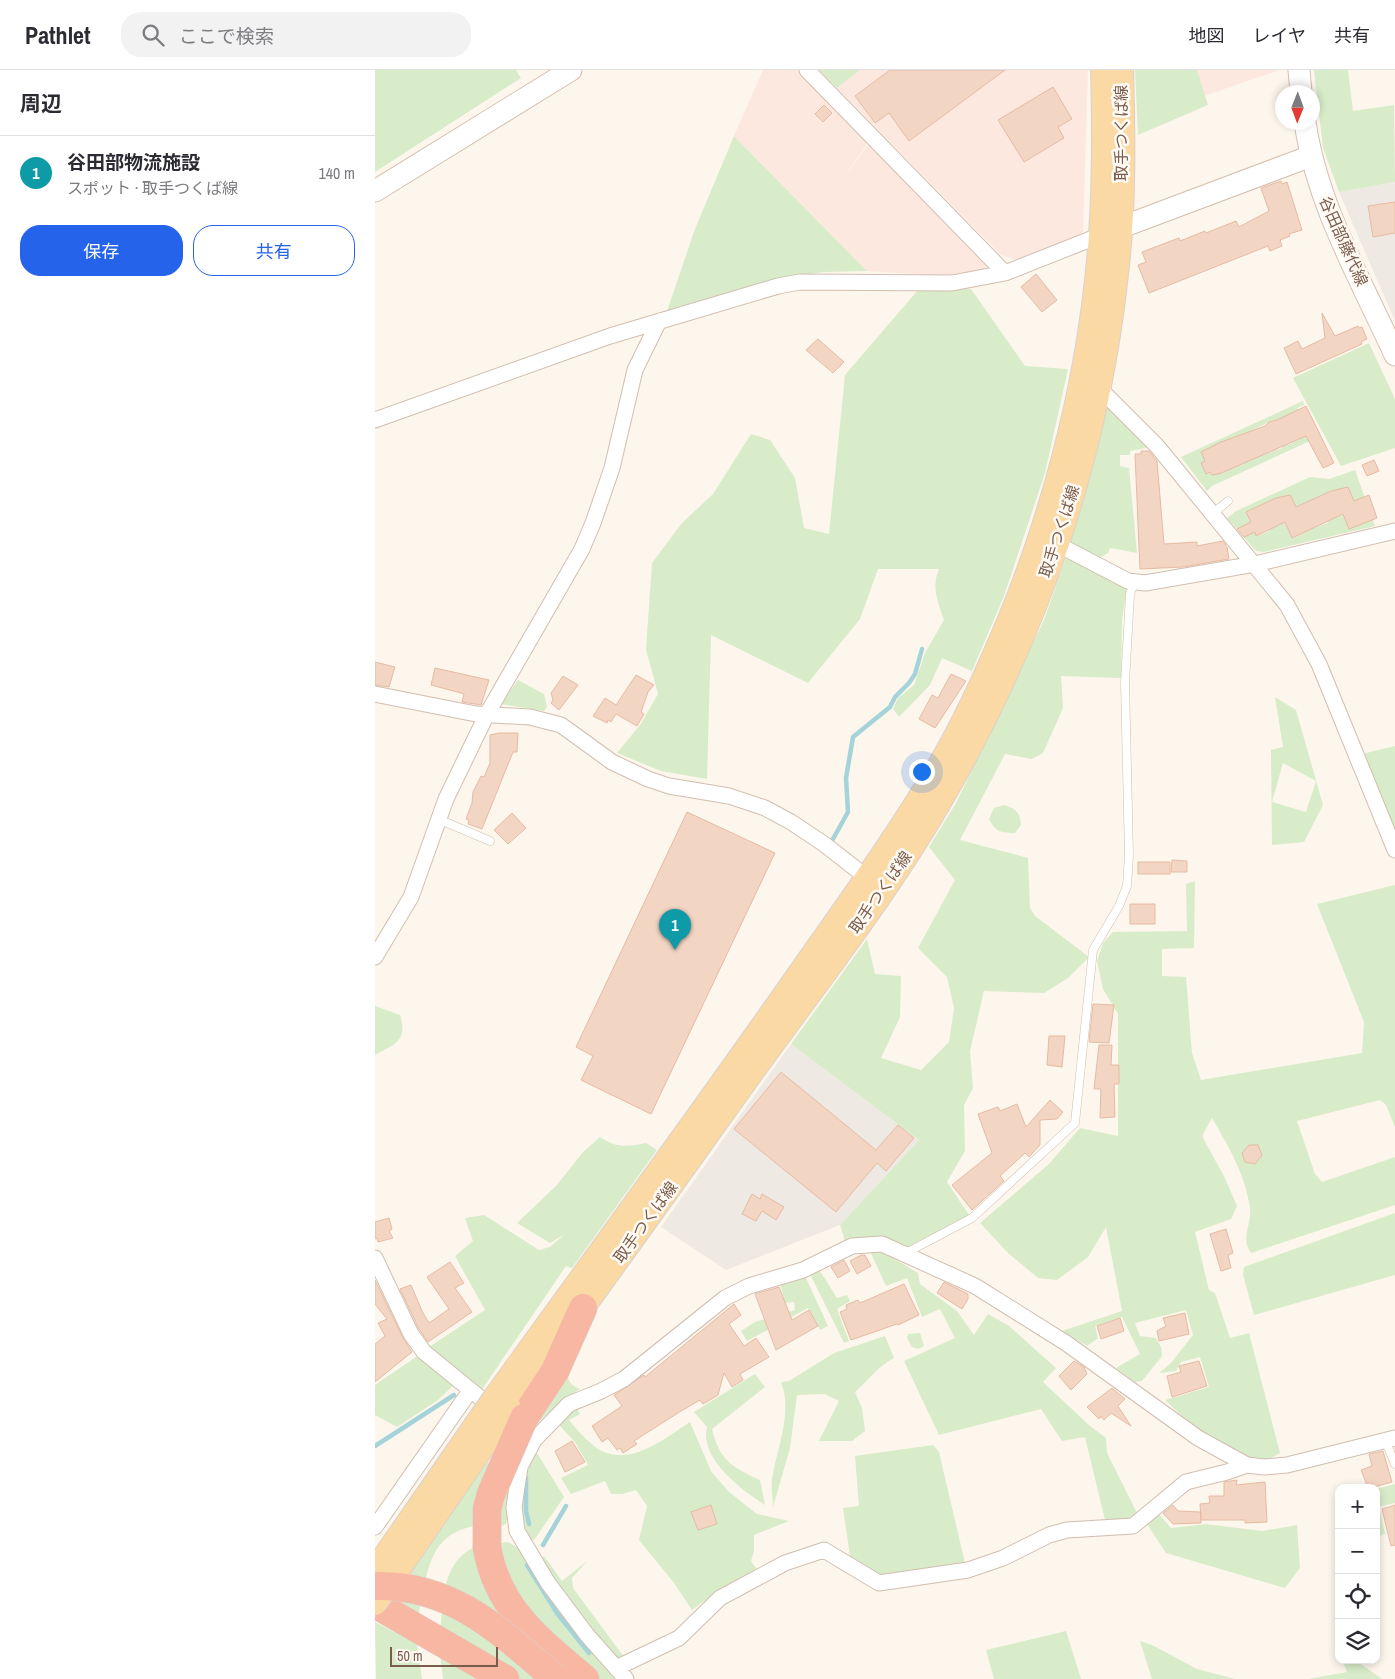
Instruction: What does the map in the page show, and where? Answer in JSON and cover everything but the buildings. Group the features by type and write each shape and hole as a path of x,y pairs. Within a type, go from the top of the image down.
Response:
{"highway":[{"path":"583,1308 555,1371 516,1416 487,1509 487,1548 494,1578 512,1610 528,1629 585,1679"},
{"path":"375,1586 408,1586 421,1589 463,1607 493,1627 556,1679"},
{"path":"375,1604 505,1679"}],"main road":[{"name":"取手つくば線","path":"375,1604 516,1416 703,1111 951,782 990,706 1028,623 1057,544 1081,462 1098,390 1114,291 1103,70"},
{"name":"取手つくば線","path":"583,1308 875,884 973,700 1010,620 1041,533 1063,456 1080,385 1110,231 1123,152 1121,70"},
{"name":"取手つくば線","path":"375,1570 516,1416"}],"street":[{"path":"375,191 548,78 571,70"},
{"path":"807,70 1005,273"},
{"path":"1299,70 1300,85"},
{"name":"谷田部藤代線","path":"1306,130 1311,156 1328,209 1395,355"},
{"path":"375,420 610,336 800,282 952,283 1005,273 1110,231 1311,156"},
{"path":"375,957 415,888 438,819 487,714 577,557 593,523 612,468 635,370 659,321"},
{"path":"1098,390 1105,394 1157,446 1287,605 1319,664 1395,850"},
{"path":"1057,544 1134,583 1186,577 1255,564 1395,531"},
{"path":"375,694 476,714 530,717 561,725 612,762 647,778 669,786 729,796 765,808 791,822 824,844 875,884"},
{"path":"375,1258 411,1334 424,1352 470,1391 516,1416 569,1404 601,1391 624,1378 725,1298 749,1286 803,1270 852,1246 881,1244 901,1255 975,1286 1066,1343 1199,1438 1247,1464 1265,1466 1287,1465 1390,1439"},
{"path":"375,1527 470,1391"},
{"path":"516,1416 519,1467 513,1507 517,1530 548,1583 587,1635 621,1673 679,1638 720,1598 785,1563 824,1550 857,1572 879,1583 968,1570 1003,1558 1049,1536 1067,1530 1133,1526 1186,1482 1227,1472 1247,1464"}],"lane":[{"path":"1211,514 1229,501"},
{"path":"901,1255 972,1218 1075,1123 1093,950 1119,906 1127,886 1129,855 1125,682 1130,594 1134,583"},
{"path":"438,819 490,841"},
{"path":"1390,1439 1395,1464"}],"shaded area":[{"path":"763,70 803,70 868,142 843,179 870,142 988,260 987,267 980,271 945,276 867,271 734,136"},
{"path":"860,70 1088,70 1083,233 1016,260 1001,255 837,88"},
{"path":"1197,70 1279,70 1204,96"},
{"path":"1395,182 1395,321 1339,192"},
{"path":"791,1044 919,1140 840,1225 726,1270 661,1227"}],"green space":[{"path":"375,70 516,70 521,78 375,172"},
{"path":"819,70 860,70 837,88"},
{"path":"1135,70 1197,70 1208,105 1138,135"},
{"path":"1314,70 1348,70 1353,111 1394,105 1395,182 1339,192 1323,148 1320,122 1320,85 1316,85"},
{"path":"734,136 867,271 824,272 772,279 754,289 666,314 695,229"},
{"path":"971,289 1025,366 1068,369 1045,473 1004,596 972,671 942,658 930,685 899,717 893,709 898,698 914,685 925,653 944,620 935,589 939,569 878,569 860,619 808,683 711,635 707,779 661,771 617,753 640,725 658,694 646,649 652,563 682,523 713,494 751,434 770,440 795,478 804,528 829,534 845,375 918,290"},
{"path":"1369,343 1395,399 1395,448 1341,466 1293,378"},
{"path":"1303,401 1304,405 1297,408 1312,440 1212,486 1207,491 1181,457","holes":["1277,420 1300,439 1288,445 1284,438 1279,441 1282,448 1278,450 1274,443 1269,445 1272,452 1263,454 1249,432","1227,440 1252,459 1240,465 1237,458 1231,461 1234,468 1230,469 1226,462 1222,465 1224,472 1211,475 1202,452"]},
{"path":"1107,405 1151,447 1130,451 1130,455 1120,455 1120,466 1129,468 1137,553 1110,548 1108,553 1101,557 1070,544"},
{"path":"1355,470 1375,526 1264,552 1256,551 1227,518 1236,511 1310,477 1329,479","holes":["1348,487 1359,510 1330,519 1327,523 1314,528 1304,504 1332,491","1290,495 1301,518 1272,527 1269,531 1257,536 1246,512","1304,526 1306,532 1293,538 1290,532"]},
{"path":"1066,557 1127,587 1122,620 1121,678 1061,676 1063,708 1043,753 1032,759 1005,754 960,840 1028,858 1030,908 1035,916 1089,957 1068,978 1044,993 984,991 970,1051 973,1088 964,1105 965,1151 947,1182 969,1215 905,1250 883,1239 861,1237 845,1241 840,1225 919,1140 791,1044 867,939 875,974 901,976 900,1017 881,1058 921,1070 949,1042 954,1008 947,977 918,948 955,880 929,847 956,803 1044,620"},
{"path":"518,680 544,694 547,707 544,711 501,704"},
{"path":"1275,697 1296,710 1323,805 1304,842 1272,845 1271,750 1283,747","holes":["1283,763 1316,781 1306,812 1272,802"]},
{"path":"1395,746 1395,840 1362,754"},
{"path":"1004,805 1012,808 1020,817 1021,825 1015,833 999,831 989,819 994,808"},
{"path":"1195,881 1194,948 1162,949 1162,976 1186,977 1192,1053 1201,1080 1362,1053 1364,1022 1317,904 1395,885 1395,1127 1386,1105 1380,1100 1297,1121 1315,1174 1322,1182 1395,1157 1395,1205 1251,1253 1246,1242 1250,1208 1240,1172 1212,1118 1202,1136 1225,1178 1237,1206 1231,1219 1195,1232 1209,1290 1215,1293 1230,1338 1249,1333 1280,1453 1264,1460 1247,1458 1234,1453 1184,1418 1165,1400 1209,1387 1200,1357 1181,1362 1176,1371 1159,1373 1171,1363 1193,1335 1186,1310 1135,1323 1140,1336 1156,1338 1161,1347 1162,1356 1142,1381 1135,1382 1116,1368 1140,1354 1122,1317 1095,1326 1098,1338 1087,1346 1062,1331 1122,1311 1106,1227 1088,1257 1057,1280 1038,1278 1008,1253 980,1223 1049,1164 1080,1128 1118,1136 1118,1014 1103,989 1097,961 1103,943 1113,932 1187,931 1186,884"},
{"path":"375,1006 400,1015 402,1031 398,1041 375,1055"},
{"path":"600,1137 622,1146 646,1143 657,1150 572,1268 566,1266 481,1391 429,1347 485,1310 455,1256 473,1241 465,1218 484,1215 539,1250 550,1247 565,1234 550,1243 517,1223 557,1185 583,1152"},
{"path":"1395,1213 1395,1275 1254,1315 1243,1275 1244,1267"},
{"path":"870,1251 883,1252 918,1273 920,1284 957,1311 974,1335 988,1314 1009,1326 1056,1368 1043,1382 1090,1426 1106,1438 1107,1453 1137,1513 1127,1519 1105,1520 1085,1437 1062,1441 1041,1409 939,1435 904,1361 955,1338 940,1309 922,1317 907,1278 886,1286"},
{"path":"817,1269 837,1298 847,1295 850,1301 837,1309 849,1341 844,1343 810,1274"},
{"path":"805,1276 828,1326 820,1330 808,1308 747,1341 741,1331 755,1322 795,1310 794,1302 785,1303 780,1283"},
{"path":"920,1333 924,1346 918,1349 912,1347 907,1338 908,1334"},
{"path":"885,1336 894,1358 878,1369 855,1392 862,1408 865,1431 852,1441 819,1441 839,1401 825,1394 797,1395 790,1448 773,1507 772,1479 785,1418 784,1394 781,1382 789,1381 834,1353"},
{"path":"419,1355 453,1386 438,1400 397,1427 375,1415 375,1385"},
{"path":"566,1370 570,1382 580,1389 562,1401 537,1423"},
{"path":"755,1374 765,1387 712,1429 715,1440 728,1462 760,1480 765,1505 734,1482 716,1462 709,1451 706,1439 707,1427 694,1412"},
{"path":"577,1409 580,1414 569,1420 572,1424 595,1447 616,1455 627,1455 649,1448 690,1422 711,1471 729,1492 757,1514 789,1521 754,1535 754,1551 751,1561 758,1571 715,1593 692,1610 674,1583 639,1540 647,1506 636,1490 622,1494 611,1494 605,1481 571,1494 561,1478 588,1465 575,1442 559,1425 562,1419"},
{"path":"933,1445 939,1452 965,1563 880,1576 863,1567 850,1556 843,1508 859,1506 855,1456"},
{"path":"537,1453 564,1497 534,1540 530,1541 522,1517 520,1496 525,1475"},
{"path":"488,1462 490,1463 475,1526 454,1533 440,1545 431,1561 425,1582 404,1576 460,1495"},
{"path":"514,1469 510,1509 506,1524 502,1526 498,1521 504,1494"},
{"path":"1395,1484 1395,1503 1380,1507 1380,1488"},
{"path":"1380,1512 1385,1534 1380,1536"},
{"path":"1158,1513 1171,1528 1206,1524 1262,1531 1297,1525 1300,1568 1285,1588 1166,1553 1147,1524"},
{"path":"508,1542 523,1551 598,1659 616,1679 594,1679 527,1616 493,1544"},
{"path":"475,1547 513,1627 445,1588 455,1563 463,1554"},
{"path":"544,1556 562,1581 587,1561 572,1578 573,1588 624,1657 614,1657 574,1607 541,1559"},
{"path":"391,1598 421,1599 418,1619"},
{"path":"442,1608 448,1609 539,1679 517,1679 440,1635"},
{"path":"375,1622 417,1644 422,1679 376,1679"},
{"path":"1066,1631 1081,1679 994,1679 986,1650"},
{"path":"1140,1641 1152,1645 1197,1669 1235,1679 1152,1679"},
{"path":"440,1654 486,1679 443,1679"},
{"path":"1344,1664 1361,1664 1382,1679 1308,1679 1347,1672"}],"waterway":[{"path":"833,839 848,812 846,778 853,737 890,707 895,697 909,683 915,674 922,649"},
{"path":"375,1446 454,1395"},
{"path":"526,1478 526,1511 529,1524"},
{"path":"543,1545 566,1506"},
{"path":"527,1565 557,1613 589,1653"}],"place":[{"name":"谷田部物流施設","path":"675,950"}]}
